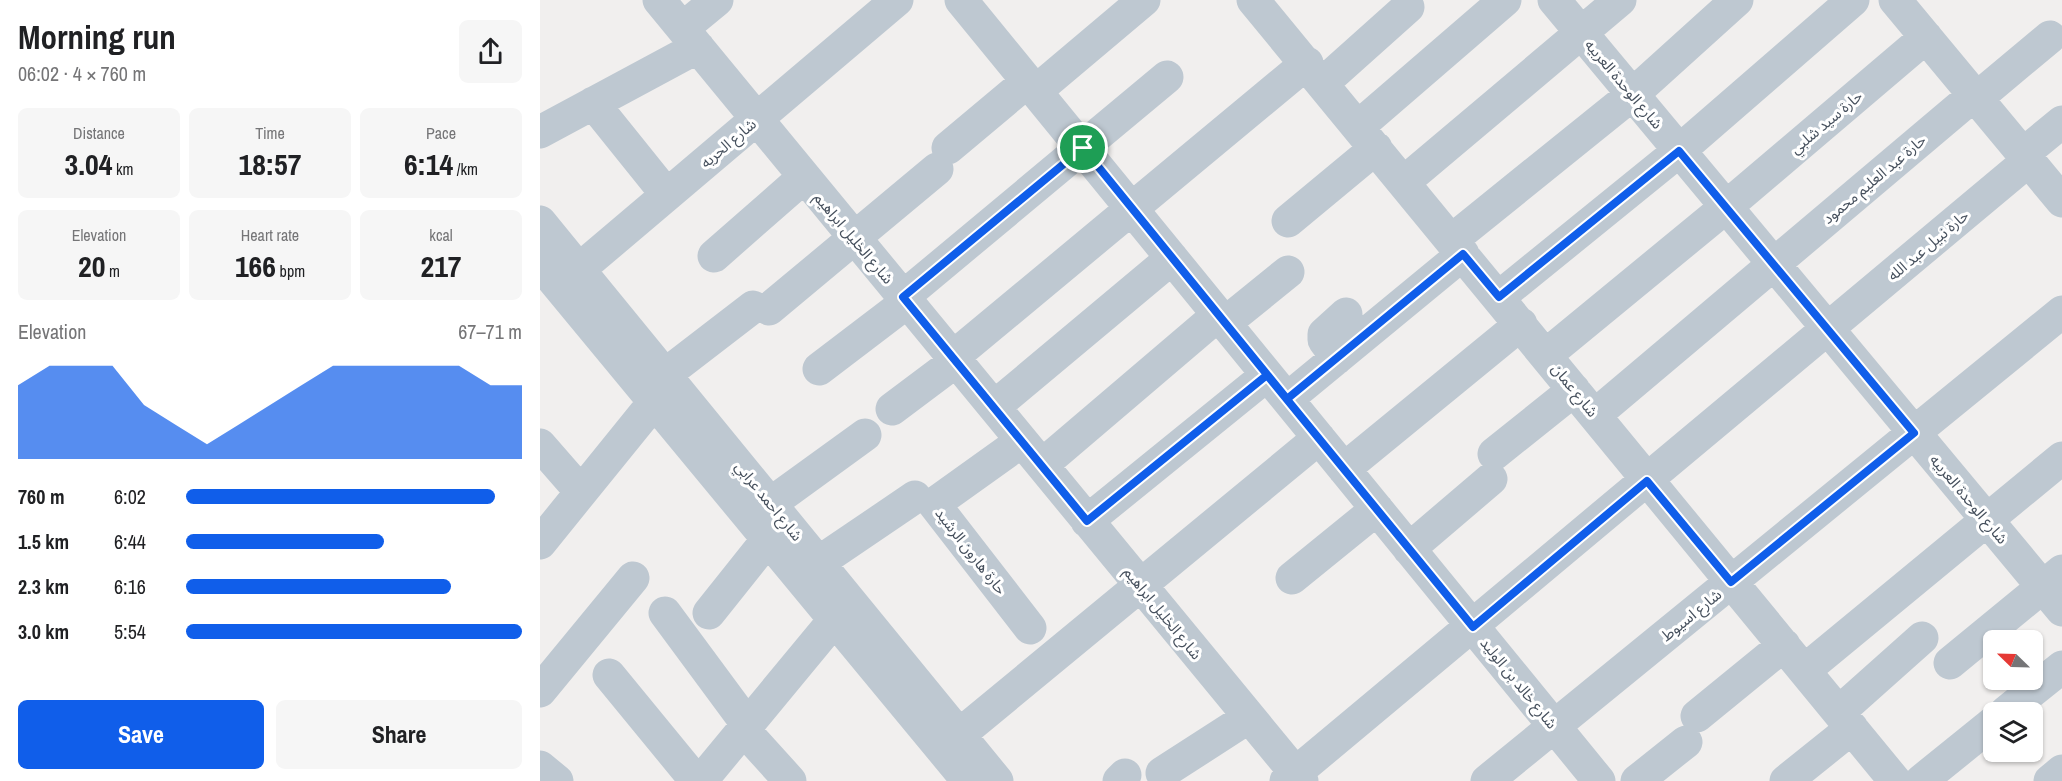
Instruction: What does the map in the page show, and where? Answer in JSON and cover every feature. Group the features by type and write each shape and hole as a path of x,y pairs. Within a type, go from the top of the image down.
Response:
{"street":[{"name":"شارع الخليل ابراهيم","path":"659,0 1249,717 1295,779"},
{"path":"540,132 593,104 691,38 717,0"},
{"name":"شارع الحريه","path":"560,273 667,195 897,0"},
{"name":"شارع خالد بن الوليد","path":"961,0 1599,781"},
{"path":"540,543 582,492 655,389 854,237 942,158 1144,0"},
{"name":"شارع عمان","path":"1253,0 1846,720 1886,778"},
{"path":"1288,221 1367,137 1505,0"},
{"name":"شارع الوحدة العربيه","path":"1554,0 1988,521 2056,589"},
{"path":"1404,182 1620,0"},
{"path":"1087,521 1277,387 1337,358 1458,247 1737,0"},
{"path":"1499,297 1679,151 1853,0"},
{"path":"1895,0 2062,201"},
{"path":"892,409 1132,208 1408,7"},
{"name":"حارة عبد العليم محمود","path":"1595,415 2050,37"},
{"name":"حارة سيد شلبي","path":"1546,355 1926,38"},
{"path":"819,369 905,300 1167,76"},
{"path":"593,104 667,195"},
{"name":"حارة نبيل عبد الله","path":"1295,779 1828,330 2026,157 2062,122"},
{"path":"714,256 804,177"},
{"name":"شارع احمد عرابي","path":"540,222 560,273 655,389 763,520 960,735 998,781"},
{"path":"994,407 1172,258"},
{"path":"1042,465 1222,319 1288,272"},
{"name":"شارع اسيوط","path":"1487,781 2062,312"},
{"path":"1337,358 1324,340 1324,334 1346,314"},
{"path":"1344,469 1521,324"},
{"path":"1409,549 1493,466 1575,390"},
{"path":"709,613 763,520 865,435"},
{"path":"960,735 1319,438"},
{"name":"حارة هارون الرشيد","path":"1022,441 934,504 1030,628"},
{"path":"540,445 582,492"},
{"path":"1805,670 2062,458"},
{"path":"808,569 915,497"},
{"path":"1292,578 1377,509"},
{"name":"شارع احمد عرابي","path":"808,569 835,619 958,777"},
{"path":"540,691 633,578"},
{"path":"1950,663 2056,589"},
{"path":"665,613 745,727 790,781"},
{"path":"609,675 698,781 835,619"},
{"path":"1786,781 1922,638"},
{"path":"1637,781 1784,645"},
{"path":"2018,702 2062,667"},
{"path":"1162,773 1249,717"},
{"path":"1921,781 1983,731"},
{"path":"540,767 557,781"},
{"path":"2050,781 2062,771"}],"route":[{"path":"1083,148 1287,399 1463,254 1499,297 1679,151 1914,433 1731,582 1647,481 1473,627 1267,375 1087,521 903,297 1083,148"}]}
